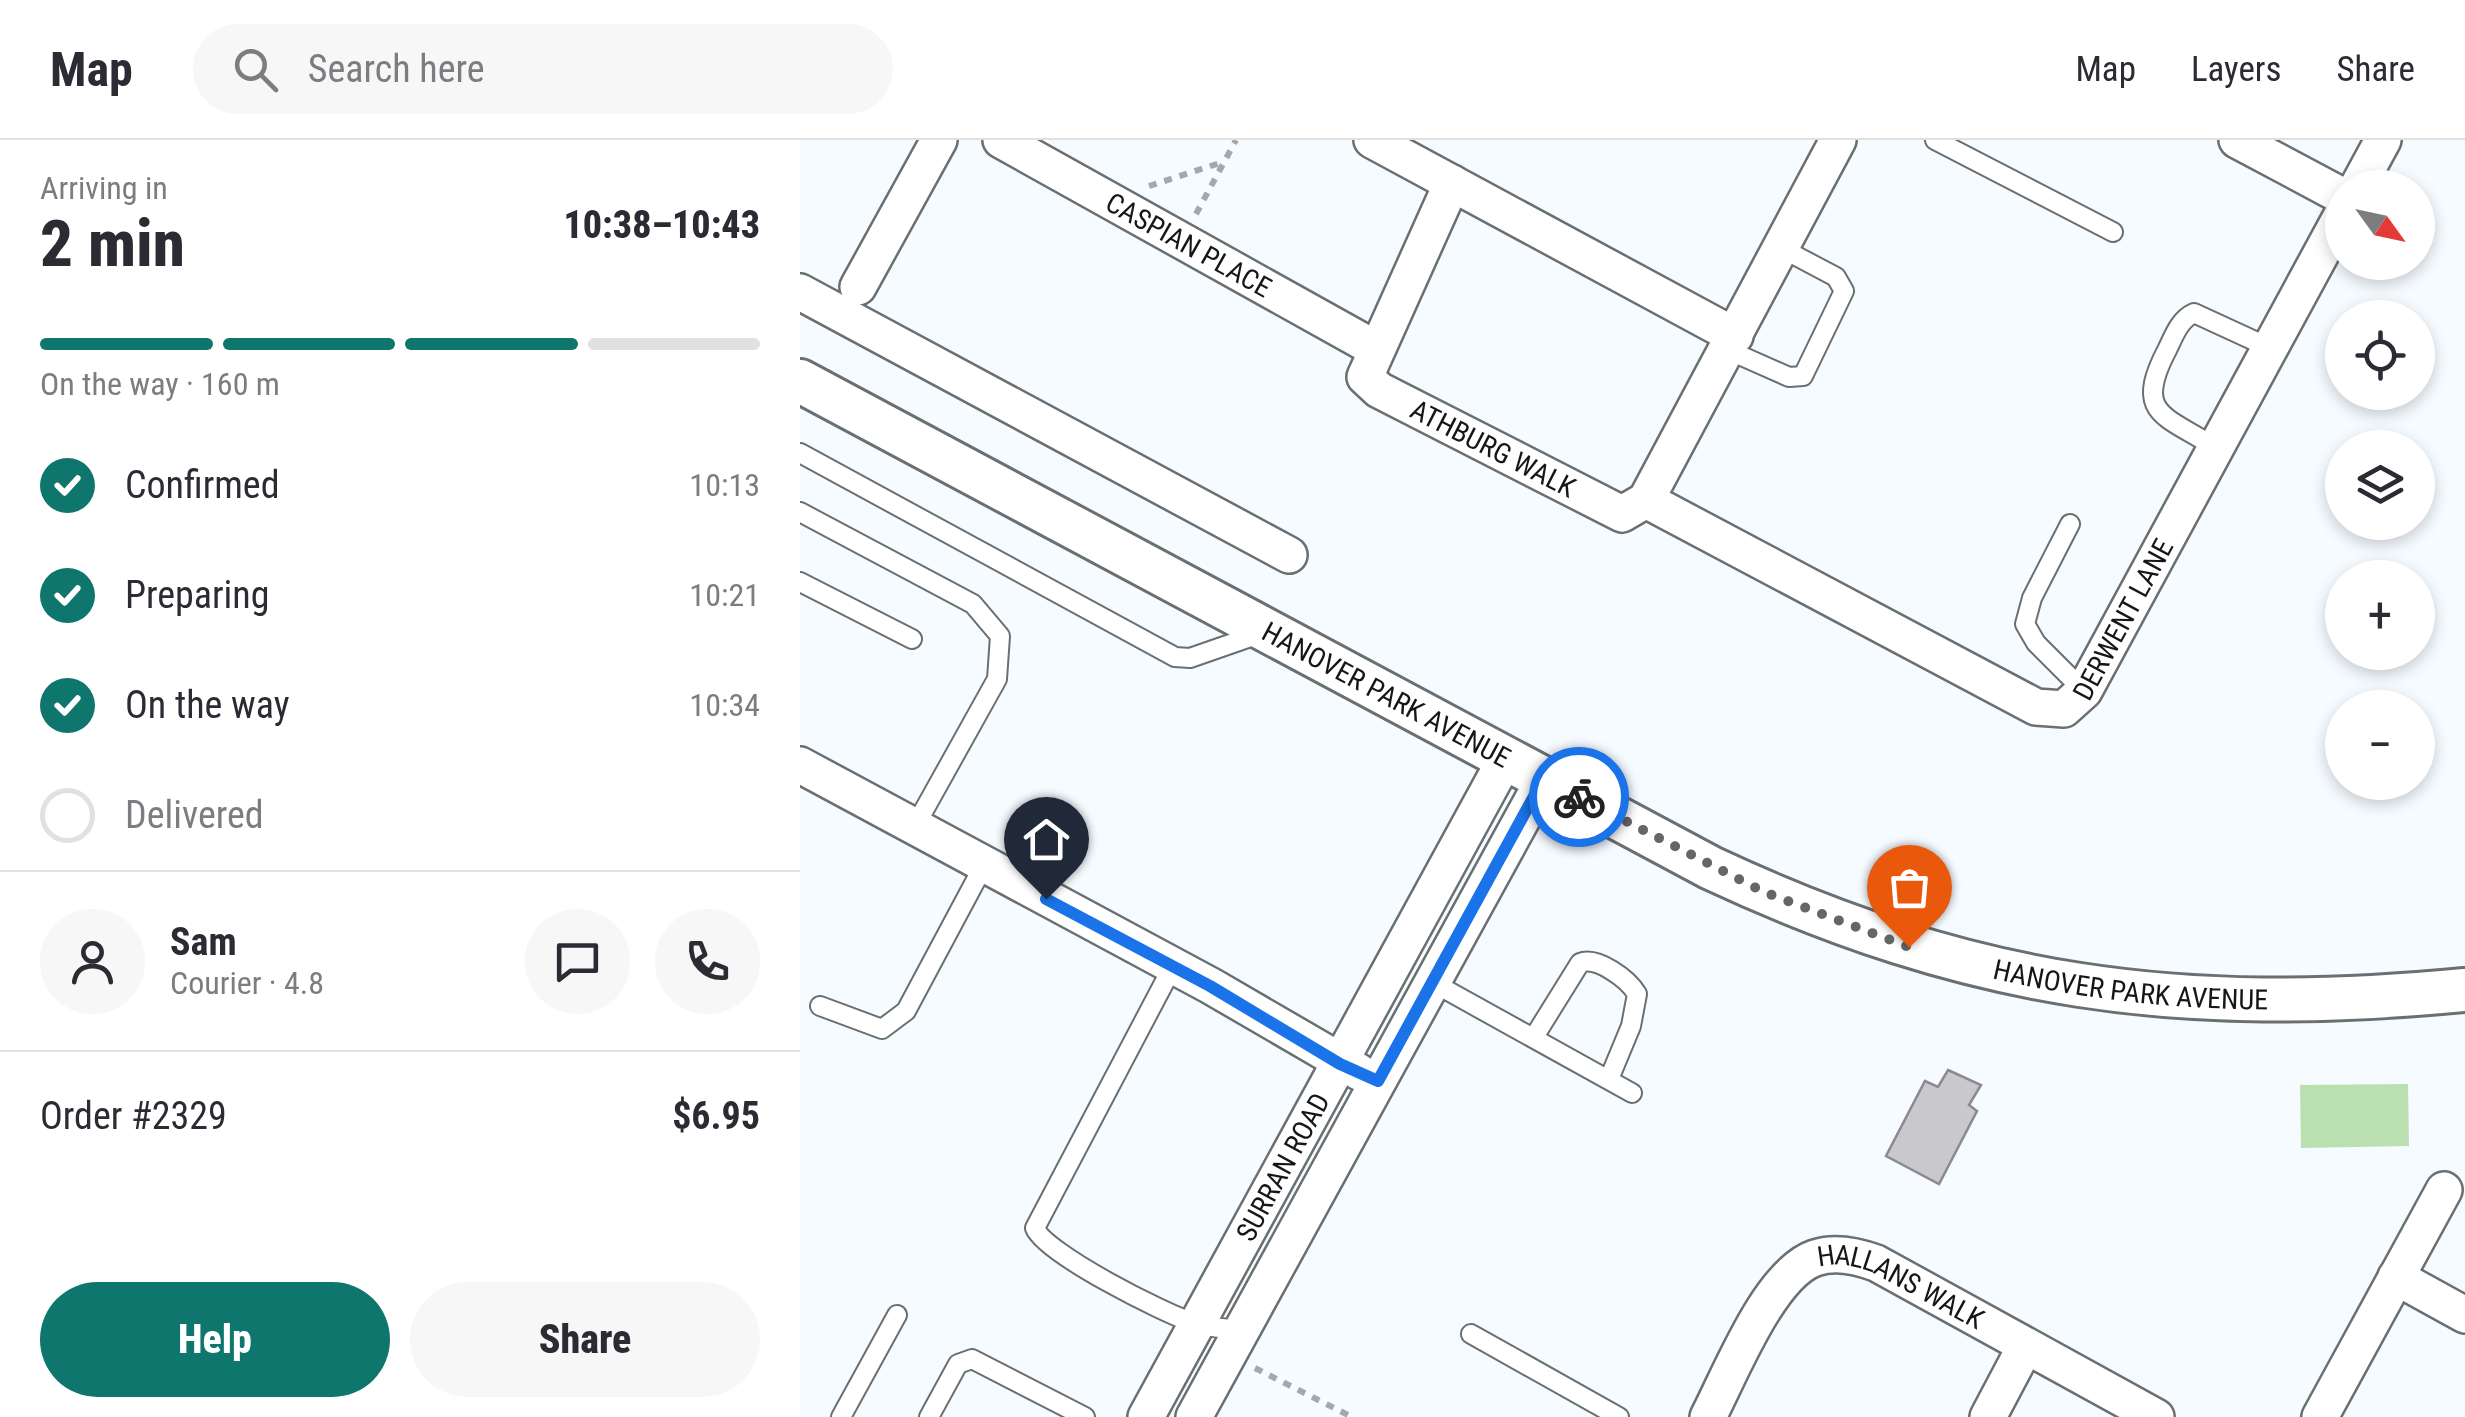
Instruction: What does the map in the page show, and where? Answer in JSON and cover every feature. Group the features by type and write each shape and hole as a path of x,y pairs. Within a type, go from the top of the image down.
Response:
{"street":[{"path":"858,286 938,140"},
{"name":"CASPIAN PLACE","path":"1001,140 1376,349"},
{"path":"1372,140 1731,343"},
{"path":"1646,500 1837,140"},
{"path":"2237,140 2325,187"},
{"path":"2367,170 2383,140"},
{"path":"1376,349 1452,184"},
{"name":"DERWENT LANE","path":"1646,500 2044,711 2064,709 2084,691 2325,246"},
{"path":"800,292 1289,555"},
{"name":"ATHBURG WALK","path":"1376,349 1365,376 1380,390 1616,514 1636,510 1646,500"},
{"name":"HANOVER PARK AVENUE","path":"800,381 1711,868 1798,907 1909,947 2043,982 2124,994 2242,1001 2357,1000 2465,990"},
{"name":"SURRAN ROAD","path":"1146,1417 1506,758"},
{"path":"800,765 1172,966 1340,1064 1378,1081"},
{"name":"SURRAN ROAD","path":"1194,1417 1544,778"},
{"path":"2320,1417 2444,1190"},
{"name":"HALLANS WALK","path":"1708,1417 1771,1298 1800,1266 1817,1257 1854,1256 1876,1263 2156,1417"},
{"path":"2396,1277 2465,1315"},
{"path":"1988,1417 2026,1347"}],"lane":[{"path":"1935,140 2113,232"},
{"path":"1731,343 1789,377 1803,376 1844,291 1836,277 1781,248"},
{"path":"2216,448 2158,411 2150,394 2150,382 2182,321 2194,313 2270,348"},
{"path":"800,453 1176,657 1190,658 1269,630"},
{"path":"800,512 973,604 1000,636 997,679 914,828"},
{"path":"2070,524 2032,598 2025,624 2036,643 2084,691"},
{"path":"800,582 912,639"},
{"path":"820,1006 882,1029 894,1024 906,1010 984,865"},
{"path":"1534,1037 1580,963 1595,962 1631,984 1638,994 1631,1026 1608,1079"},
{"path":"1172,966 1036,1228 1048,1245 1233,1342"},
{"path":"1432,982 1632,1093"},
{"path":"841,1417 897,1315"},
{"path":"1471,1334 1619,1417"},
{"path":"929,1417 958,1364 972,1358 1075,1415"}],"path":[{"path":"1180,241 1236,140"},
{"path":"1122,206 1132,192 1224,162"},
{"path":"1233,1342 1352,1417"}],"green space":[{"path":"2408,1084 2409,1146 2301,1148 2300,1085"}],"building":[{"path":"1948,1070 1981,1085 1969,1105 1977,1111 1939,1184 1886,1156 1925,1081 1938,1087"}],"way so far":[{"path":"1579,797 1711,868 1833,920 1909,947"}],"route":[{"path":"1046,899 1210,986 1340,1064 1378,1081 1544,778 1579,797"}]}
